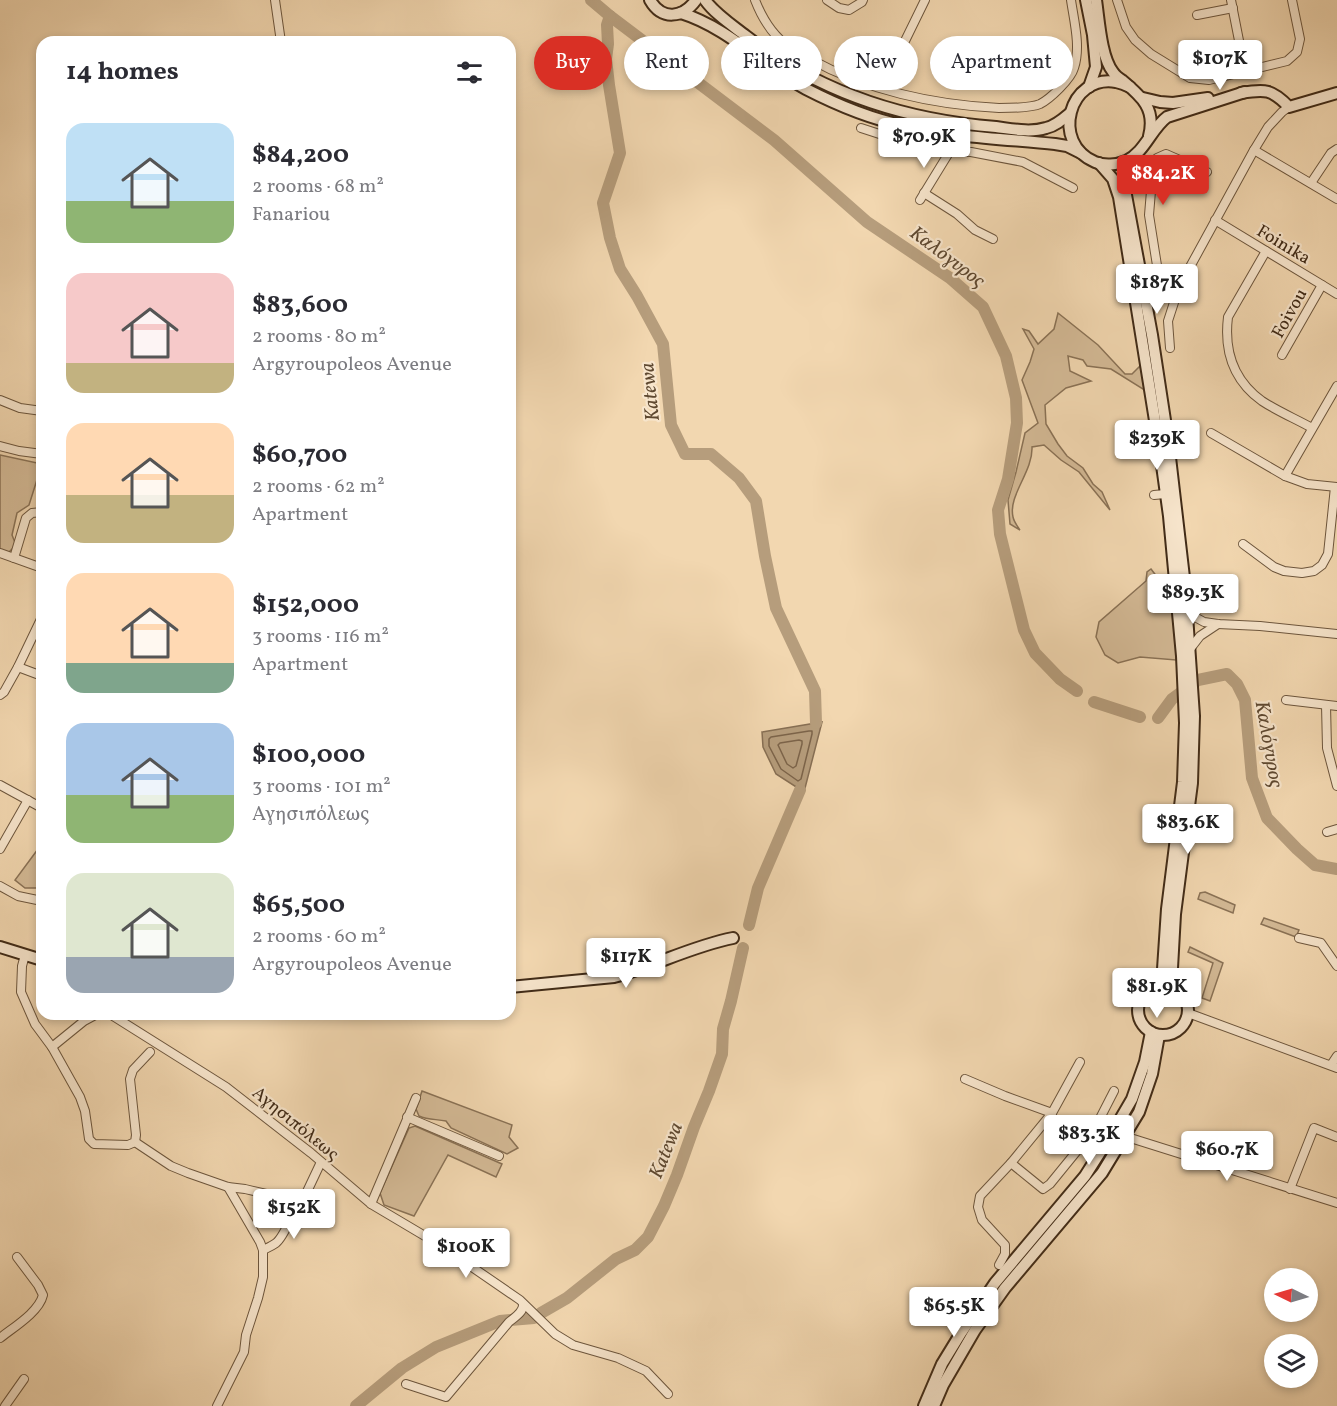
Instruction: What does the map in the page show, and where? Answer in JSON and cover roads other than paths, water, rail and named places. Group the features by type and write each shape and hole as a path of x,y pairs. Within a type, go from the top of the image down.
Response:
{"main road":[{"path":"650,0 653,6 662,13 672,15 690,8 696,0"},
{"path":"705,0 723,18 790,66 831,87 870,103 938,120 1030,130 1054,125 1070,114"},
{"path":"1086,0 1096,67 1089,87"},
{"path":"1096,0 1104,52 1113,72 1143,98 1150,112 1151,127 1147,142"},
{"path":"681,13 705,21 779,73 806,89 866,115 903,126 935,132 1066,146 1089,159 1112,165 1135,156"},
{"path":"1081,153 1073,142 1069,128 1073,104 1080,94 1089,87 1102,82 1116,82 1130,87"},
{"path":"1143,98 1173,103 1263,91 1278,95 1289,107 1337,93"},
{"path":"1167,985 1192,783 1194,716 1166,494 1122,196 1126,176 1135,156 1167,117 1245,92"},
{"path":"1099,163 1113,179 1122,196 1152,334 1168,440 1186,606 1183,782 1167,909 1167,985"},
{"path":"516,986 614,977 706,944 733,938"},
{"path":"0,947 36,958"},
{"path":"1167,985 1178,989 1184,995 1187,1002 1187,1019 1180,1029 1167,1035 1155,1034 1144,1027 1140,1020 1138,1004 1147,990 1154,986 1167,985"},
{"path":"934,1406 943,1385 975,1330 1005,1288 1102,1173 1139,1112 1152,1074 1155,1034"},
{"path":"924,1406 942,1364 995,1283 1085,1176 1111,1135 1132,1099 1155,1034"}],"street":[{"path":"275,0 280,36"},
{"path":"755,0 759,12 771,30 789,47 834,72"},
{"path":"826,0 839,8 849,10 863,0"},
{"path":"907,36 925,0"},
{"path":"889,90 968,106 1012,108 1040,104 1064,85 1074,70 1077,50 1071,0"},
{"path":"1117,0 1126,27 1135,40 1151,54 1190,78 1209,80 1287,61 1297,52 1300,39 1292,0"},
{"path":"1197,15 1232,4 1245,71"},
{"path":"1170,348 1168,321 1179,287 1268,127 1289,107"},
{"path":"861,128 904,142 1023,162 1073,188"},
{"path":"1311,183 1331,153 1337,149"},
{"path":"1254,150 1337,199"},
{"path":"950,151 922,196 957,214 975,230 993,239"},
{"path":"1179,287 1168,288 1159,278 1149,215 1152,179 1157,158 1166,154 1207,172"},
{"name":"Foinika","path":"1215,220 1337,294"},
{"path":"1266,251 1228,317 1229,353 1234,369 1247,387 1262,400 1312,428"},
{"name":"Foivou","path":"1282,355 1322,285"},
{"path":"1286,476 1337,386"},
{"path":"0,400 20,408 36,410"},
{"path":"1211,433 1286,476 1306,484 1336,487 1328,554 1322,565 1314,571 1302,573 1284,571 1274,567 1244,544"},
{"path":"0,447 36,453"},
{"path":"1154,495 1166,494"},
{"path":"14,558 26,518 36,513"},
{"path":"0,553 36,566"},
{"path":"1186,606 1195,617 1204,622 1337,634"},
{"path":"1186,652 1200,636 1218,624"},
{"path":"2,693 18,667 36,629"},
{"path":"18,667 36,674"},
{"path":"1286,700 1337,706"},
{"path":"1326,705 1327,748 1337,786"},
{"path":"0,785 36,805"},
{"path":"0,849 28,800"},
{"path":"1327,832 1337,829"},
{"path":"0,886 18,896 36,900"},
{"path":"1299,938 1321,943 1337,966"},
{"path":"25,955 22,966 21,992 35,1024 52,1047 80,1097 85,1111 89,1139 94,1144 128,1145 135,1142"},
{"path":"1188,1013 1334,1067 1337,1056"},
{"path":"52,1047 86,1020"},
{"name":"Αγησιπόλεως","path":"120,1020 226,1087 370,1204 440,1245 524,1304 555,1334 573,1346 618,1358 646,1371 668,1394"},
{"path":"135,1142 130,1079 133,1070 150,1052"},
{"path":"999,1265 1005,1254 1005,1245 982,1220 978,1207 980,1196 1052,1113 1080,1062"},
{"path":"965,1079 1052,1113"},
{"path":"1011,1163 1043,1189 1050,1184 1094,1130 1114,1091"},
{"path":"370,1204 416,1098"},
{"path":"407,1117 499,1156"},
{"path":"1290,1189 1314,1128 1337,1137"},
{"path":"1124,1136 1337,1203"},
{"path":"135,1142 171,1166 228,1187 299,1203"},
{"path":"262,1250 275,1244 280,1238 292,1212 304,1198 321,1162"},
{"path":"217,1406 244,1352 246,1335 263,1277 262,1250 254,1231 228,1187"},
{"path":"0,1338 32,1313 43,1295 17,1257"},
{"path":"406,1384 446,1396 519,1313 524,1304"},
{"path":"5,1406 24,1378"}],"water":[{"path":"822,722 804,792 776,774 763,747 762,732"}],"waterway":[{"name":"Καλόγυρος","path":"591,0 774,140 867,222 950,278 983,307 1006,356 1016,398 1017,423 1008,479 998,510 1000,534 1024,630 1035,653 1060,679 1077,691"},
{"name":"Katewa","path":"610,16 607,25 606,59 620,153 603,203 610,238 620,269 663,344 671,425 685,454 711,454 739,478 756,501 776,608 815,691 816,723"},
{"name":"Καλόγυρος","path":"1158,718 1172,699 1198,680 1227,674 1237,684 1245,700 1252,778 1267,818 1315,865 1337,869"},
{"name":"Καλόγυρος","path":"1094,702 1140,717"},
{"name":"Katewa","path":"749,925 758,888 800,790"},
{"name":"Katewa","path":"541,1313 567,1298 616,1259 635,1250 648,1237 677,1175 722,1054 723,1029 743,948"},
{"name":"Katewa","path":"356,1406 402,1368 436,1347 500,1321 534,1318"}]}
